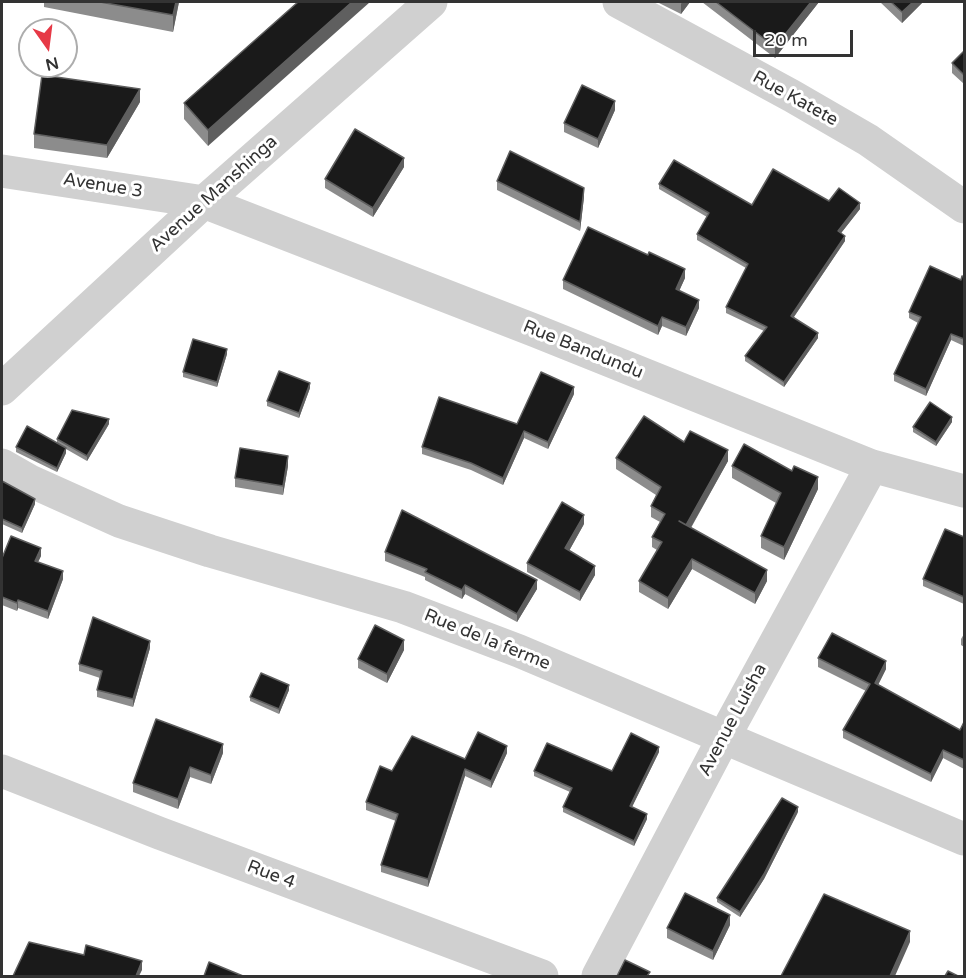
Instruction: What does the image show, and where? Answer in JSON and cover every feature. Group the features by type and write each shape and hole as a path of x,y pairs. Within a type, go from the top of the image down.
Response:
{"street":[{"name":"Avenue Manshinga","path":"2,390 204,202 431,2"},
{"name":"Rue Katete","path":"619,2 868,140 964,207"},
{"name":"Avenue 3","path":"2,171 204,202"},
{"name":"Rue Bandundu","path":"204,202 536,331 872,466 964,491"},
{"name":"Rue de la ferme","path":"2,465 30,481 119,521 403,607 519,651 964,839"},
{"name":"Avenue Luisha","path":"598,976 724,737 872,466"},
{"name":"Rue 4","path":"2,771 170,837 542,976"}],"building":[{"path":"100,2 176,2 173,15"},
{"path":"298,2 352,2 208,130 184,103"},
{"path":"716,2 811,2 775,47"},
{"path":"891,2 913,2 902,12"},
{"path":"964,51 964,75 952,63"},
{"path":"42,78 63,78 140,89 107,145 34,134"},
{"path":"582,85 615,101 598,139 564,123"},
{"path":"355,129 404,158 373,208 325,179"},
{"path":"510,151 584,188 580,222 497,181"},
{"path":"674,160 752,205 773,169 829,201 839,188 860,203 838,231 845,236 791,316 818,333 784,382 745,356 767,327 726,307 748,264 697,234 709,213 659,184"},
{"path":"588,227 648,255 649,252 685,269 676,289 699,300 686,327 662,317 658,326 563,280"},
{"path":"930,266 961,280 962,276 964,277 964,339 951,334 926,389 894,374 921,317 909,312"},
{"path":"193,339 227,349 217,382 183,372"},
{"path":"279,371 310,383 299,413 267,401"},
{"path":"541,372 574,387 548,442 524,431 503,478 471,463 422,447 439,397 517,424"},
{"path":"930,402 952,417 936,442 913,427"},
{"path":"72,410 109,419 87,456 57,439"},
{"path":"644,416 684,442 690,431 728,450 686,525 767,570 755,593 692,559 668,598 639,581 662,542 652,537 665,514 651,506 661,487 616,458"},
{"path":"27,426 66,448 57,468 16,447"},
{"path":"744,444 792,471 794,466 818,477 784,547 761,536 781,493 732,466"},
{"path":"240,448 288,456 283,486 235,478"},
{"path":"2,481 35,499 22,528 2,519"},
{"path":"562,502 584,515 565,548 595,566 580,592 527,563"},
{"path":"402,510 537,580 517,614 465,585 462,590 425,572 427,569 385,552"},
{"path":"945,529 964,537 964,597 923,579"},
{"path":"11,536 41,548 35,561 63,571 48,611 2,597 2,558"},
{"path":"93,617 150,641 133,699 97,690 102,671 79,664"},
{"path":"375,625 404,640 387,674 358,659"},
{"path":"832,633 886,661 875,683 960,730 964,722 964,760 943,750 931,774 843,730 870,684 818,658"},
{"path":"261,673 289,685 279,709 250,697"},
{"path":"156,719 223,744 211,775 190,767 178,799 133,783"},
{"path":"478,732 507,746 491,781 465,769 428,879 381,865 398,814 366,802 380,766 392,771 412,736 465,759"},
{"path":"631,733 659,747 630,806 647,814 634,841 563,807 572,788 534,771 547,743 612,771"},
{"path":"782,798 798,807 764,874 740,912 717,898"},
{"path":"685,893 730,915 713,951 667,928"},
{"path":"824,894 910,931 890,976 781,976"},
{"path":"29,942 84,955 86,945 142,961 136,976 13,976"},
{"path":"625,960 650,972 647,976 617,976"},
{"path":"209,962 243,976 204,976"},
{"path":"948,971 958,976 945,976"}]}
